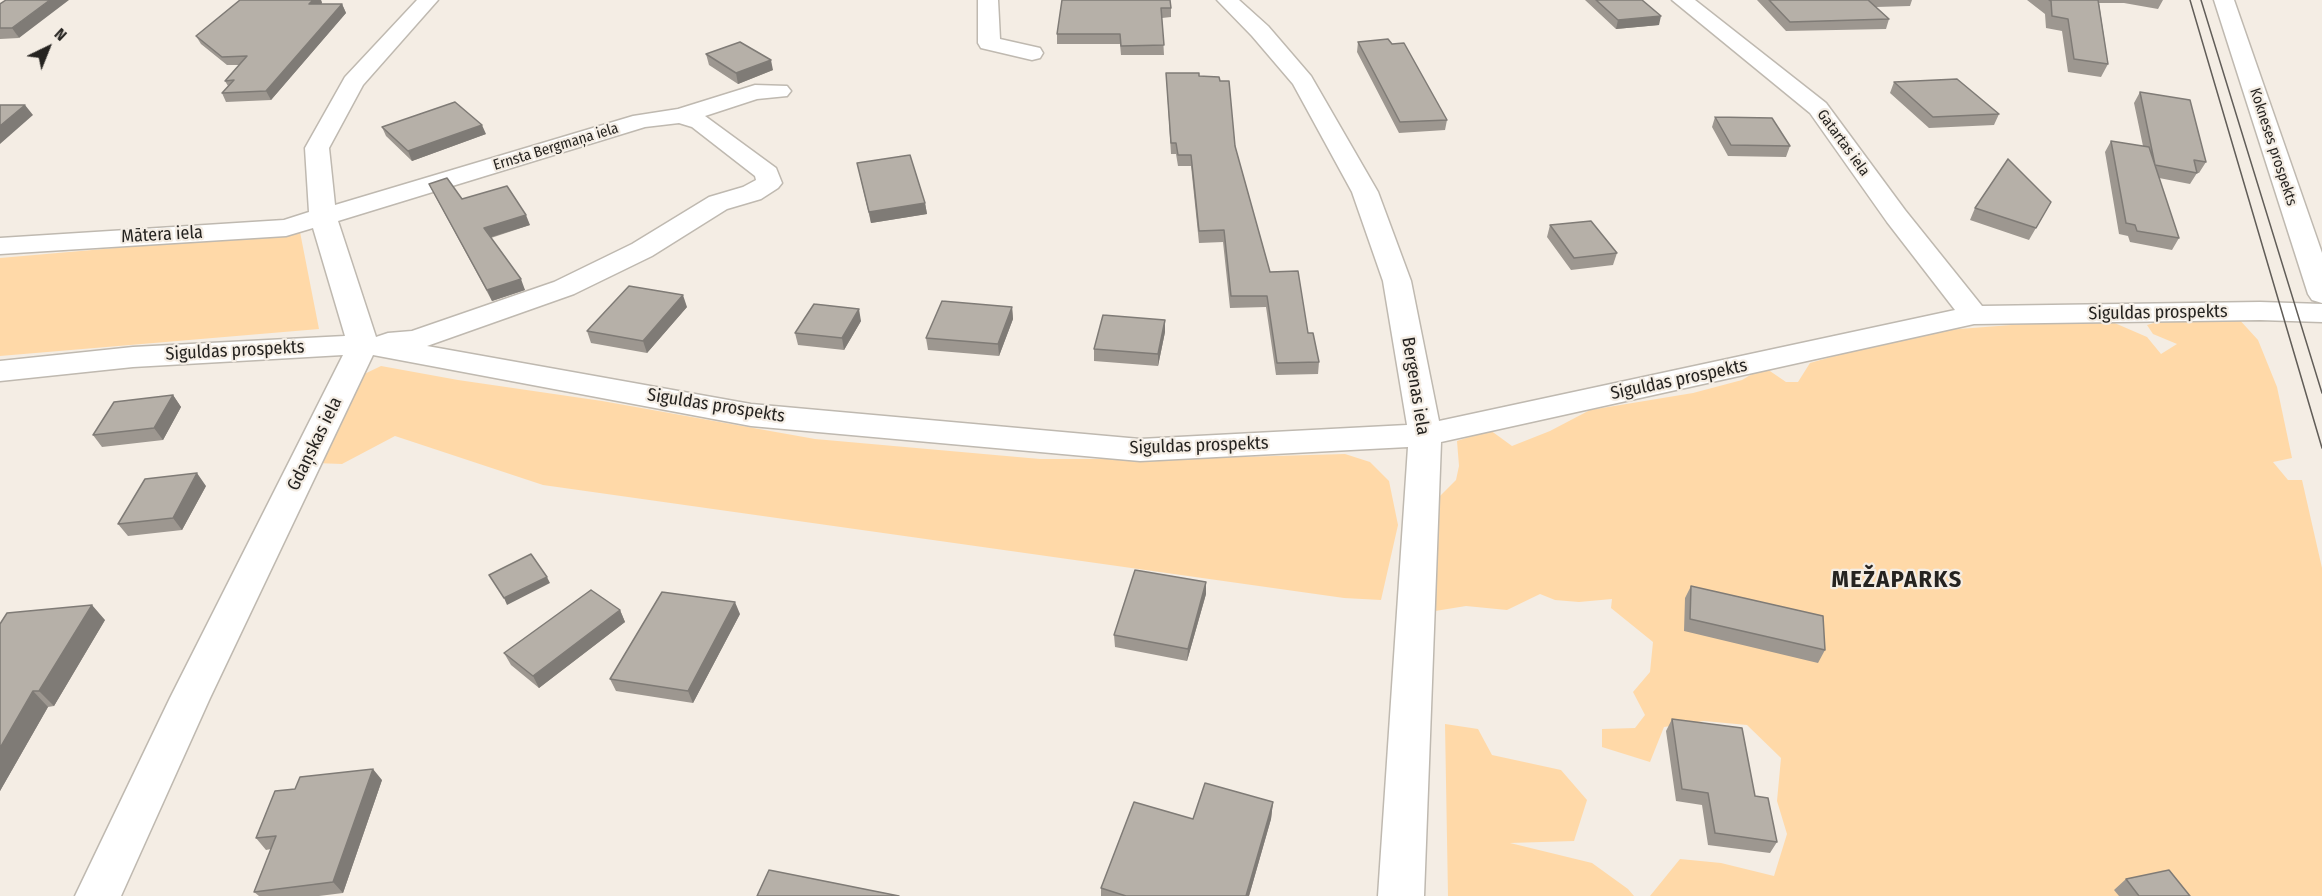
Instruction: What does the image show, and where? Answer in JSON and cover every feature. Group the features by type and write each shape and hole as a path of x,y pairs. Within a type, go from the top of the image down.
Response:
{"street":[{"path":"363,344 323,218 317,148 353,82 428,0"},
{"path":"988,0 989,43 1032,53"},
{"name":"Bergenas iela","path":"1227,0 1260,31 1303,81 1365,192 1397,281 1425,435 1401,896"},
{"name":"Gatartas iela","path":"1682,0 1818,108 1896,216 1974,315"},
{"name":"Kokneses prospekts","path":"2224,0 2322,294"},
{"path":"680,116 755,92 778,91"},
{"name":"Ernsta Bergmaņa iela","path":"323,218 641,121 680,116 700,122 767,173 769,183 752,193 718,203 642,250 564,288 415,340 363,344"},
{"name":"Mātera iela","path":"0,246 286,228 323,218"},
{"name":"Siguldas prospekts","path":"0,371 133,357 363,344 751,415 1129,450 1425,435 1974,315 2260,311 2322,313"},
{"name":"Gdaņskas iela","path":"98,896 190,698 363,344"}],"shaded area":[{"path":"300,232 319,329 0,356 0,258"},
{"path":"2237,317 2258,340 2277,387 2292,458 2273,462 2288,480 2302,480 2322,568 2322,896 1650,896 1680,859 1721,863 1774,876 1787,834 1777,801 1781,758 1747,725 1704,721 1664,727 1650,762 1602,747 1602,729 1635,728 1645,715 1633,692 1650,672 1653,642 1611,608 1612,599 1579,602 1555,600 1540,594 1507,610 1466,606 1429,612 1436,500 1456,480 1459,466 1457,441 1490,430 1512,446 1550,431 1590,410 1693,393 1742,380 1764,367 1786,382 1798,382 1810,363 1908,335 1933,331 2103,318 2147,337 2161,354 2177,344 2153,334 2147,325 2164,320"},
{"path":"381,366 602,401 815,439 1040,459 1172,459 1345,454 1370,462 1389,481 1398,525 1381,600 1344,598 543,485 395,436 342,464 315,463 358,377"},
{"path":"1445,724 1478,729 1492,755 1561,770 1587,800 1574,841 1510,843 1592,863 1634,896 1448,896"}],"building":[{"path":"6,0 50,0 12,28 0,28 0,4"},
{"path":"240,0 313,0 309,4 342,4 266,91 222,93 234,80 225,81 247,56 222,57 196,36"},
{"path":"1062,0 1170,0 1171,8 1161,8 1164,45 1121,46 1120,34 1057,34"},
{"path":"1596,0 1642,0 1661,16 1618,20"},
{"path":"1769,0 1868,0 1889,19 1790,22"},
{"path":"2049,0 2098,0 2108,64 2074,59 2068,19 2052,16"},
{"path":"1388,39 1392,44 1404,43 1447,120 1400,122 1358,42"},
{"path":"740,42 771,60 736,73 706,54"},
{"path":"1166,73 1199,73 1199,76 1219,77 1220,81 1229,81 1235,146 1270,272 1298,271 1308,333 1313,333 1319,362 1277,363 1267,296 1231,296 1224,230 1199,231 1191,155 1178,155 1176,143 1171,143"},
{"path":"1957,79 1999,114 1933,117 1894,82"},
{"path":"2140,92 2190,100 2206,162 2194,160 2197,173 2155,165"},
{"path":"455,102 482,125 408,151 382,127"},
{"path":"0,105 25,105 0,126"},
{"path":"1715,117 1772,118 1790,146 1731,145"},
{"path":"2111,141 2149,147 2179,238 2137,231 2135,225 2126,223"},
{"path":"910,155 925,203 869,212 857,163"},
{"path":"2008,159 2051,202 2036,228 1975,208"},
{"path":"447,178 462,199 507,186 526,215 484,228 521,279 487,290 429,184"},
{"path":"1591,221 1617,253 1574,258 1550,225"},
{"path":"629,286 683,295 643,341 587,331"},
{"path":"942,301 1012,307 998,344 926,338"},
{"path":"814,304 859,309 842,338 795,333"},
{"path":"1103,315 1165,320 1158,354 1094,349"},
{"path":"173,395 154,428 93,435 114,402"},
{"path":"197,473 173,518 118,524 145,479"},
{"path":"531,554 547,577 504,598 489,575"},
{"path":"1135,570 1206,582 1188,649 1114,635"},
{"path":"1691,586 1823,616 1825,650 1690,619"},
{"path":"591,590 620,610 533,676 504,653"},
{"path":"662,592 735,602 688,691 610,679"},
{"path":"92,605 39,691 33,691 0,748 0,624 7,613"},
{"path":"1672,719 1742,728 1755,796 1768,798 1777,842 1715,833 1708,793 1682,789"},
{"path":"373,769 333,882 254,892 276,836 256,838 275,791 295,789 300,777"},
{"path":"1205,783 1273,802 1246,896 1126,896 1101,888 1134,802 1193,819"},
{"path":"769,870 899,896 757,896"},
{"path":"2169,870 2190,896 2139,896 2126,879"}],"tram line":[{"path":"2190,0 2322,448"},
{"path":"2201,0 2322,393"}],"district":[{"name":"MEŽAPARKS","path":"1897,580"}]}
